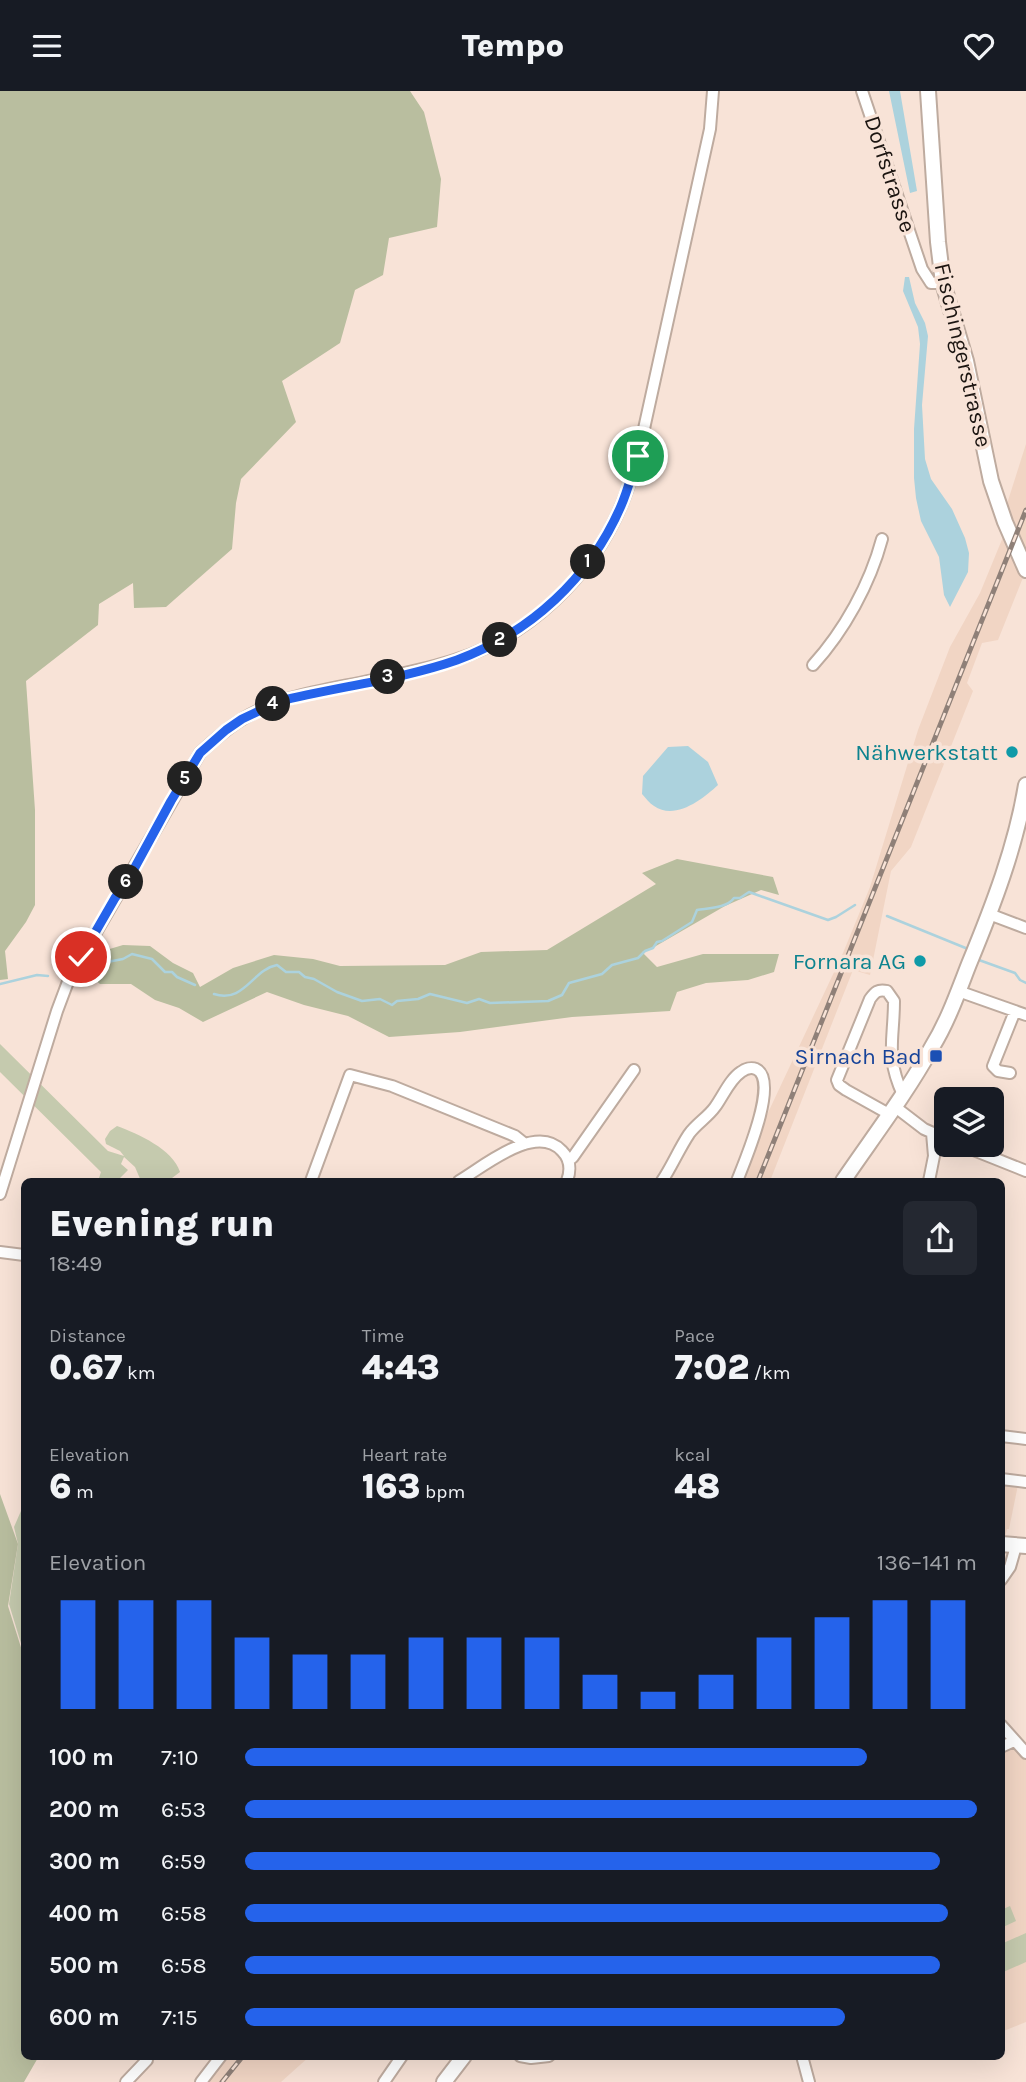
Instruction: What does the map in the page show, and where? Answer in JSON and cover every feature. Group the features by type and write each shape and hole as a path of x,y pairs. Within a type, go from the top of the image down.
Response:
{"main road":[{"name":"Fischingerstrasse","path":"929,91 943,283 967,361 991,481 1026,570"},
{"path":"845,1178 932,1048 989,914 1006,865 1026,785"},
{"path":"444,2082 461,2060"}],"street":[{"path":"0,1194 69,979 200,753 242,719 280,701 414,672 486,648 529,622 551,604 570,585 600,546 621,506 638,456 712,111 713,91"},
{"name":"Dorfstrasse","path":"862,91 922,269 931,283 943,283"},
{"path":"813,665 850,613 874,565 882,539"},
{"path":"989,914 1026,928"},
{"path":"895,1105 895,1078 891,1059 894,1001 887,991 878,991 874,992 870,999 837,1080 846,1090 895,1105 932,1133 934,1156 930,1178"},
{"path":"958,991 1026,1015"},
{"path":"1010,1073 996,1070 994,1063 1015,1011"},
{"path":"664,1178 690,1132 710,1114 743,1070 755,1068 765,1079 763,1098 760,1117 738,1178"},
{"path":"568,1161 634,1070"},
{"path":"312,1178 350,1075 392,1086 514,1136 525,1144"},
{"path":"464,1178 525,1144 547,1141 558,1147 568,1161 568,1178"},
{"path":"991,1157 1026,1171"},
{"path":"477,1178 483,1166"},
{"path":"0,1252 21,1255"},
{"path":"1005,1437 1026,1440"},
{"path":"1005,1479 1026,1482"},
{"path":"1005,1574 1010,1567 1014,1546"},
{"path":"1005,1730 1026,1753"},
{"path":"1005,1745 1014,1741"},
{"path":"126,2082 147,2060"},
{"path":"201,2082 217,2060"},
{"path":"384,2082 399,2060"},
{"path":"803,2060 809,2082"}],"shaded area":[{"path":"1026,444 1026,570 998,640 982,643 967,683 973,691 911,847 891,871 870,975 853,970 771,1178 743,1178 766,1117 843,953 870,887 918,730 950,647 980,593 1010,520 1005,510"},
{"path":"1005,1483 1018,1485 1005,1537"},
{"path":"1013,1747 1026,1760 1026,2022 1005,2030 1005,1750"},
{"path":"221,2060 306,2060 281,2082 204,2082"}],"green space":[{"path":"0,91 410,91 424,112 441,179 437,227 389,238 383,275 355,290 340,343 282,381 296,422 241,479 232,549 166,607 134,608 133,583 99,604 98,625 26,681 35,810 35,905 5,951 8,979 0,980"},
{"path":"677,859 773,877 779,895 761,890 725,906 642,952 657,967 703,954 779,954 774,972 748,980 706,983 677,992 670,1011 572,1017 460,1032 389,1037 348,1016 267,992 203,1022 179,1008 155,1000 131,984 100,984 89,975 93,954 123,945 150,946 173,963 193,973 200,987 233,968 274,955 313,959 340,966 445,965 481,952 547,950 656,884 642,873"},
{"path":"0,1044 108,1151 124,1156 106,1144 105,1139 117,1126 163,1149 180,1172 172,1178 140,1178 135,1167 124,1157 121,1164 128,1170 120,1178 99,1178 101,1172 0,1072"},
{"path":"0,1494 18,1544 8,1606 21,1647 21,2060 37,2060 24,2082 0,2082"},
{"path":"21,1511 21,1643 9,1604 18,1544 14,1527"},
{"path":"1010,1906 1016,1921 1005,1926 1005,1908"},
{"path":"1026,1933 1026,1962 1005,1971 1005,1942"}],"water":[{"path":"889,91 900,91 917,191 910,193"},
{"path":"905,277 909,277 915,303 928,336 922,405 925,459 931,479 952,509 969,553 968,572 950,607 944,595 939,557 921,521 916,498 914,429 920,344 918,327 903,291"},
{"path":"688,746 708,762 718,785 680,810 662,810 652,805 642,794 643,776 668,747"}],"waterway":[{"path":"214,994 233,994 261,973 277,965 286,972 299,972 337,992 362,1001 380,999 392,1005 397,1001 418,999 430,994 467,1003 479,999 490,1003 548,1001 562,995 569,983 602,974 612,965 638,958 657,942 692,922 697,910 722,906 749,892 828,920 855,905"},
{"path":"887,916 968,949"},
{"path":"91,965 123,959 132,954 152,959 165,972 172,972 195,985"},
{"path":"979,960 1015,973 1026,983"},
{"path":"0,984 37,975 48,976"}],"railway":[{"path":"759,1178 1026,510"},
{"path":"222,2082 240,2060"}],"place":[{"name":"Nähwerkstatt","path":"1012,752"},
{"name":"Fornara AG","path":"920,961"},
{"name":"Sirnach Bad","path":"936,1056"}],"route":[{"path":"81,957 200,753 242,719 280,701 414,672 456,660 486,648 529,622 570,585 600,546 621,506 638,456"}]}
